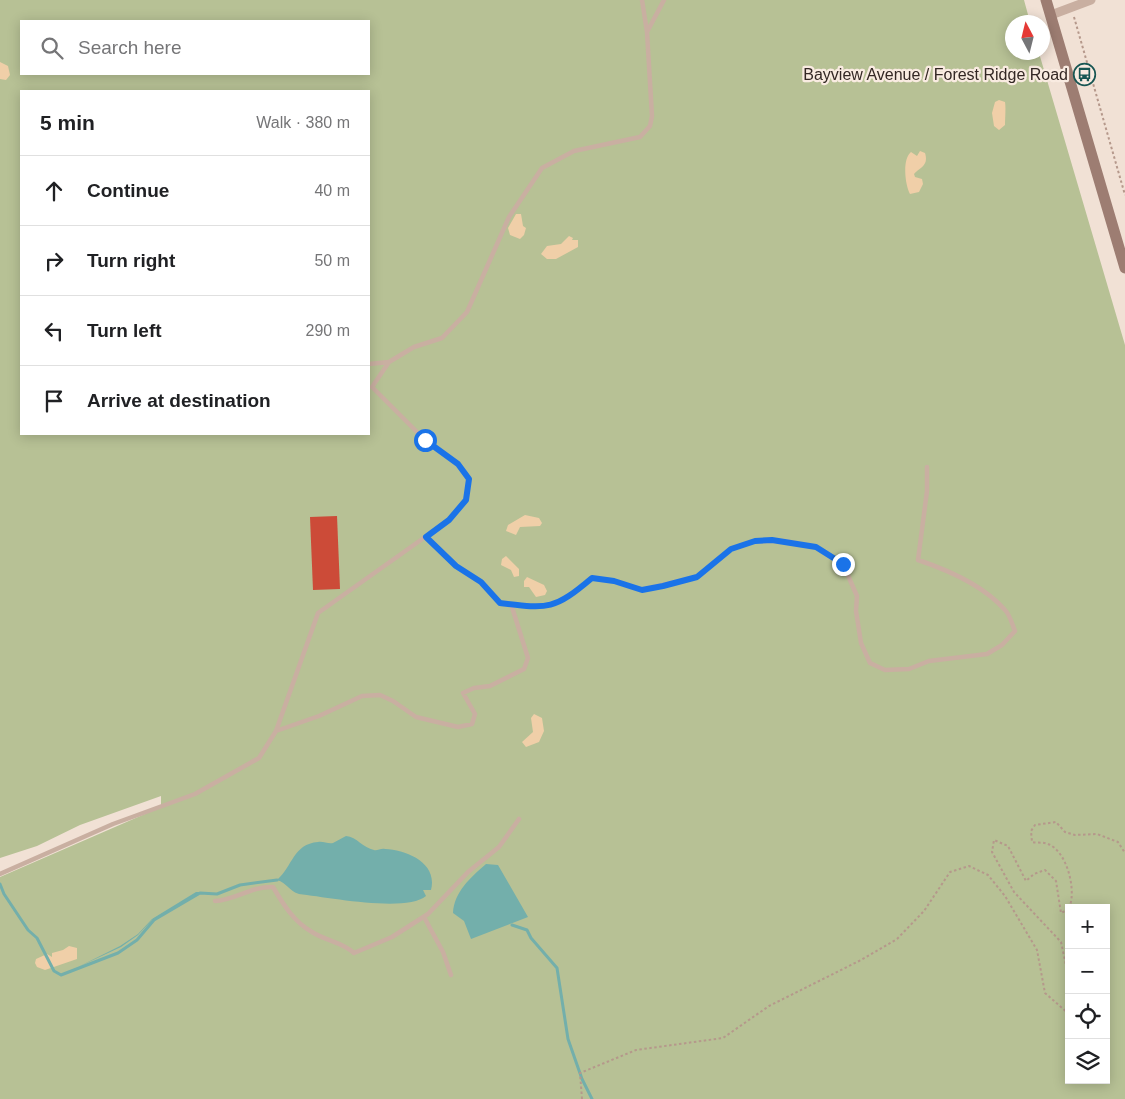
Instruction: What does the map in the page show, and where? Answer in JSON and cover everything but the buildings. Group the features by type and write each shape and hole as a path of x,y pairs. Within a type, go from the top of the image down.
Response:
{"main road":[{"path":"1046,0 1125,268"}],"street":[{"path":"1051,15 1091,0"}],"lane":[{"path":"0,874 113,824 194,794 259,758 276,731 318,613 449,520 466,500 469,479 458,464 425,440 372,387 389,362 414,347 442,338 467,312 509,217 542,168 574,151 640,137 650,126 652,116 647,32 642,0"},
{"path":"647,32 664,0"},
{"path":"370,364 389,362"},
{"path":"426,537 456,566 481,582 500,603 548,607 571,596 592,578 614,581 642,590 697,577 731,549 755,541 784,542 816,547 843,564 857,596 856,612 861,643 870,663 886,670 909,669 929,661 987,654 1016,631 1007,611 986,592 938,567 918,560 927,491 927,467"},
{"path":"276,731 319,716 362,696 380,695 416,716 458,727 472,724 475,714 463,693 474,688 490,686 524,669 528,658 511,604"},
{"path":"215,901 227,900 264,887 273,887 284,906 311,932 344,944 354,953 392,937 424,917 468,872 499,847 519,819"},
{"path":"424,917 443,952 451,975"}],"path":[{"path":"1075,21 1125,195"},
{"path":"1071,904 1072,889 1066,862 1049,844 1032,842 1031,831 1035,825 1056,822 1065,832 1075,835 1097,834 1118,842 1125,853"},
{"path":"1065,911 1062,913 1056,881 1045,870 1034,874 1026,881 1008,846 994,840 992,852 1014,892 1061,942 1065,960"},
{"path":"582,1099 580,1073 636,1050 723,1038 769,1006 861,960 897,939 924,911 950,872 969,866 988,875 1005,896 1037,950 1045,993 1065,1010"}],"green space":[{"path":"0,0 1024,0 1028,15 1005,15 1005,60 1041,60 1125,345 1125,1099 0,1099 0,877 161,807 161,796 80,825 37,846 0,858"}],"sand":[{"path":"0,62 8,66 10,75 6,80 0,79"},
{"path":"999,100 1005,102 1005,125 999,130 994,126 992,113 995,102"},
{"path":"920,151 925,153 926,161 914,174 915,177 922,179 923,184 919,192 910,194 906,179 906,160 911,152 917,156"},
{"path":"516,214 521,214 523,226 526,228 524,235 520,239 510,235 508,228"},
{"path":"569,236 573,238 572,240 578,240 578,247 556,259 547,259 541,254 547,246 561,244"},
{"path":"525,515 539,518 542,523 540,526 520,527 516,535 506,531 508,525"},
{"path":"506,556 519,569 519,576 514,577 511,570 501,565 502,559"},
{"path":"527,577 544,585 547,591 545,595 536,597 529,587 524,587 524,581"},
{"path":"534,714 542,718 544,731 539,742 526,747 522,742 533,732 531,718"},
{"path":"69,946 77,948 77,959 45,970 37,967 36,959 47,954 52,957 52,953"}],"water":[{"path":"346,836 353,838 370,849 394,850 411,855 419,860 430,872 431,890 423,890 426,896 416,901 384,904 299,894 277,880 303,847 318,842 333,843"},
{"path":"486,864 498,865 528,917 471,939 464,921 453,913 454,905 464,886"},
{"path":"196,892 202,892 152,920 138,935 121,947 78,967 120,946 138,934 152,919"}],"waterway":[{"path":"0,884 4,894 28,930 37,938 54,971 61,975 118,953 137,940 154,920 200,893 217,894 240,885 277,880"},
{"path":"512,925 527,930 531,938 557,968 568,1039 582,1079 592,1099"}],"place":[{"name":"Bayview Avenue / Forest Ridge Road","path":"1084,74"}],"route":[{"path":"425,440 458,464 469,479 466,500 449,520 426,537 439,552 456,566 481,582 500,603 548,607 571,596 592,578 614,581 642,590 663,586 697,577 731,549 755,541 772,540 816,547 843,564"}]}
